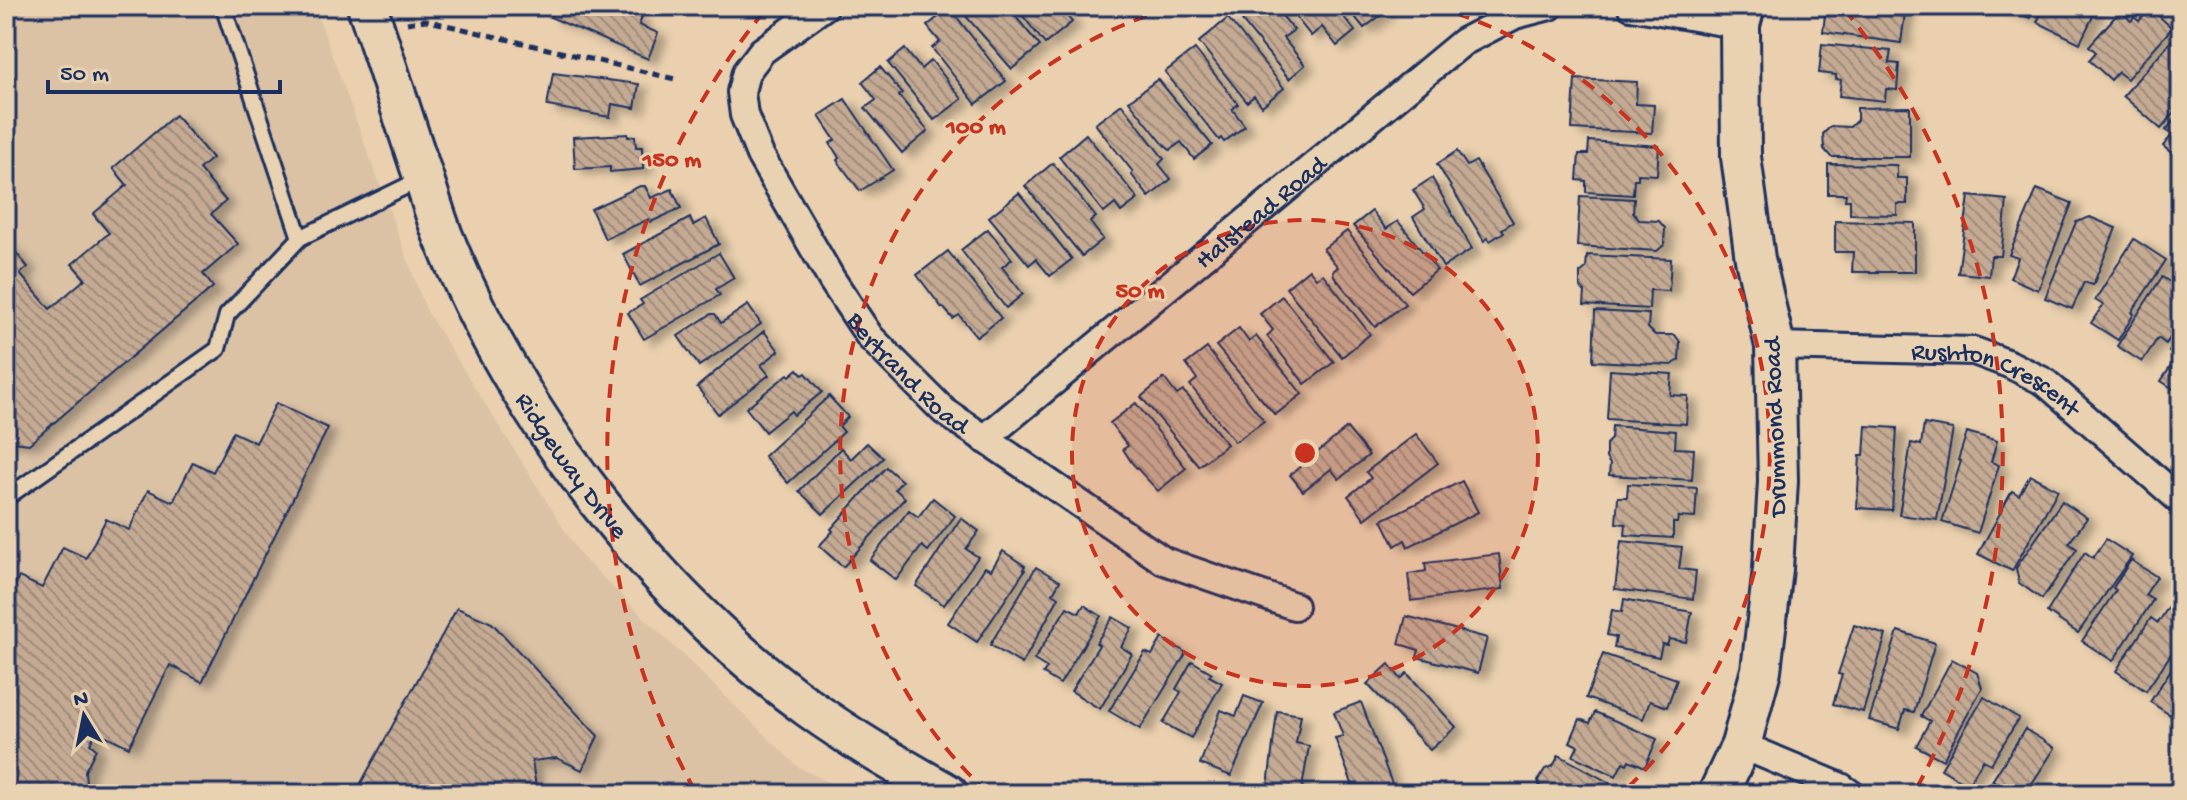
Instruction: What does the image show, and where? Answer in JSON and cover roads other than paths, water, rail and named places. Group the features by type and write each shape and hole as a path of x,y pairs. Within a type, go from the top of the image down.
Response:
{"street":[{"name":"Bertrand Road","path":"825,6 762,51 746,72 741,92 744,115 760,155 832,280 870,337 944,411 1164,561 1294,606"},
{"name":"Halstead Road","path":"984,439 1463,42 1515,15 1550,6"},
{"path":"1631,6 1742,16"},
{"name":"Drummond Road","path":"1718,794 1741,745 1761,670 1773,569 1778,481 1775,346 1755,259 1741,157 1742,16"},
{"name":"Ridgeway Drive","path":"371,18 443,235 482,320 517,382 571,464 641,554 697,612 809,708 948,794"},
{"name":"Rushton Crescent","path":"1775,346 1974,351 2009,364 2045,382 2181,501"},
{"path":"1741,745 1851,794"}],"lane":[{"path":"223,6 300,238"},
{"path":"6,498 218,349 227,315 300,238 424,178"}]}
